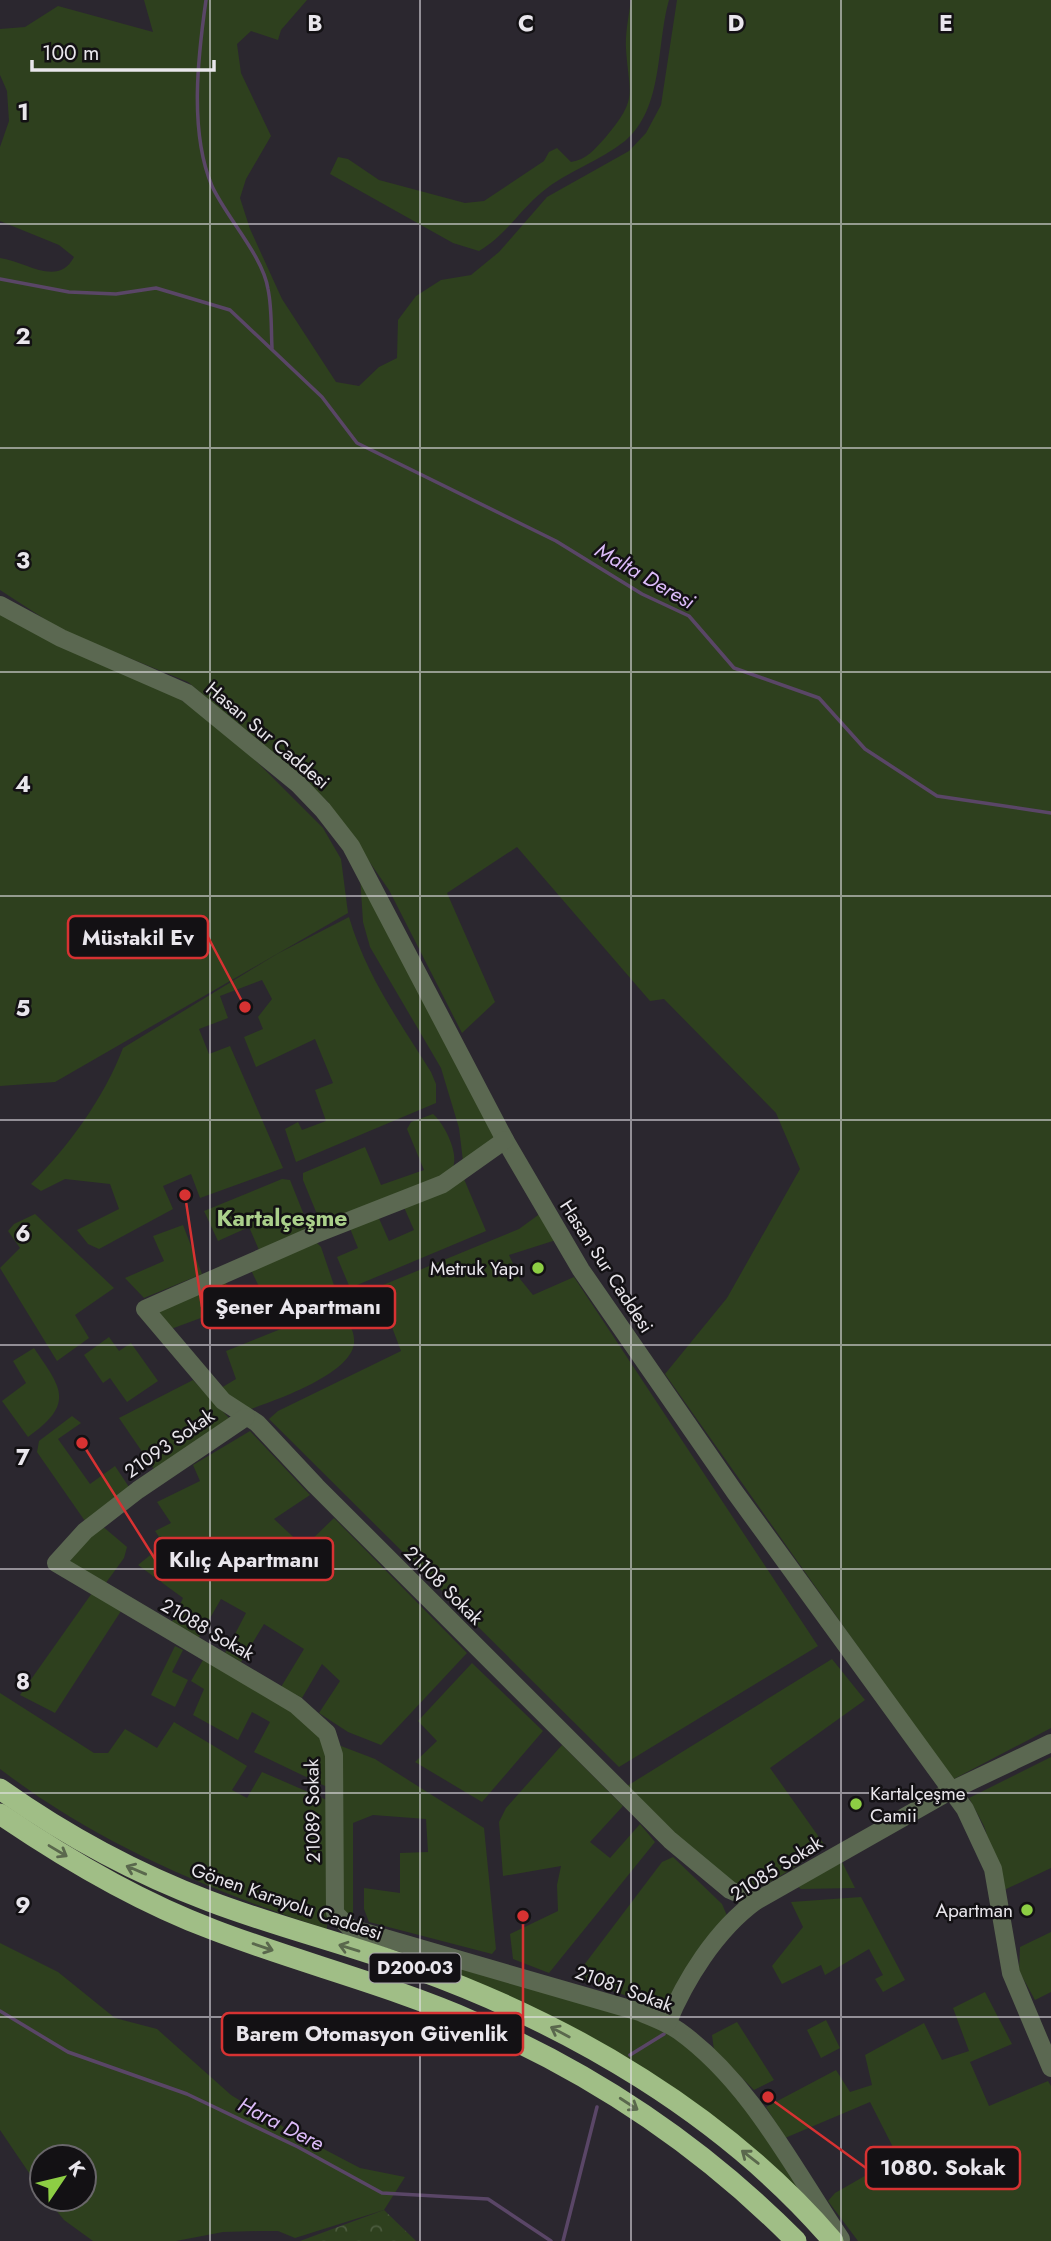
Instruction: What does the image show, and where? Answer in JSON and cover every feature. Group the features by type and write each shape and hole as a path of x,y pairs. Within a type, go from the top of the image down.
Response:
{"highway":[{"name":"Gönen Karayolu Caddesi","path":"0,1789 36,1814 124,1865 210,1901 416,1969 538,2021 590,2049 648,2084 754,2160 800,2203 833,2241"},
{"name":"D200-03","path":"0,1814 95,1873 211,1930 474,2022 581,2074 633,2106 738,2185 796,2241"}],"street":[{"name":"Hasan Sur Caddesi","path":"0,605 61,638 187,693 298,784 323,810 351,846 505,1140 589,1281 734,1491 965,1809 982,1840 993,1869 1011,1973 1051,2068"},
{"name":"21108 Sokak","path":"505,1140 443,1184 318,1233 145,1309 223,1401 266,1432 316,1486 655,1825 722,1884 756,1901"},
{"name":"21093 Sokak","path":"56,1563 85,1531 138,1490 246,1416"},
{"name":"21088 Sokak","path":"56,1563 296,1705 323,1727 331,1741"},
{"name":"21089 Sokak","path":"331,1741 334,1755 334,1880"},
{"name":"21085 Sokak","path":"667,2024 687,1981 737,1917 756,1901 950,1791 1051,1743"},
{"name":"21081 Sokak","path":"334,1880 335,1913 350,1928 554,1985 640,2012 667,2024 708,2054 740,2090 842,2241"},
{"name":"21108 Sokak","path":"722,1884 737,1917"}],"green space":[{"path":"144,0 307,0 281,30 278,40 251,31 237,44 241,73 271,136 246,179 240,198 250,229 282,299 336,382 359,386 379,367 397,358 398,320 416,296 441,280 471,275 499,252 547,197 629,151 646,133 661,105 677,0 1051,0 1051,1728 952,1780 665,1374 727,1298 800,1169 776,1113 664,999 650,1001 517,847 447,893 495,1002 462,1033 389,890 327,801 188,682 63,631 0,590 0,258 50,272 67,266 74,257 59,245 0,221 0,147 9,121 7,91 0,75 0,29 25,27 58,6 153,32"},
{"path":"631,0 669,0 653,94 638,127 615,148 542,192 497,238 479,251 453,243 330,174 338,157 348,159 379,180 465,203 484,201 544,161 549,152 557,148 571,162 586,156 616,125 627,104 630,87 626,43"},
{"path":"0,612 173,694 233,738 323,828 341,859 348,913 55,1082 0,1086"},
{"path":"360,875 497,1142 463,1161 459,1128 441,1068 370,947 363,922"},
{"path":"349,917 374,978 431,1072 436,1084 436,1103 296,1162 285,1129 298,1122 302,1130 326,1121 315,1090 333,1083 315,1039 256,1067 244,1037 263,1029 258,1017 272,999 262,980 220,996 228,1018 199,1029 209,1054 230,1046 283,1168 200,1198 191,1174 163,1186 173,1209 99,1249 88,1244 77,1230 119,1209 110,1184 65,1179 41,1191 31,1184 84,1121 106,1085 123,1048 277,954"},
{"path":"433,1114 446,1132 453,1149 454,1165 451,1171 436,1180 321,1224 303,1180 303,1173 365,1147 381,1185 424,1170 407,1129 411,1122"},
{"path":"282,1179 290,1180 308,1225 302,1231 259,1250 249,1227 218,1241 204,1211"},
{"path":"464,1179 486,1231 350,1288 337,1257 358,1248 349,1226 377,1214 389,1241 414,1230 403,1205"},
{"path":"541,1213 556,1240 509,1255 520,1279 533,1295 574,1277 818,1646 619,1767 269,1419 278,1411 401,1351 387,1314 359,1323 349,1299 519,1229"},
{"path":"35,1214 114,1288 75,1315 89,1338 57,1361 0,1268 20,1248 8,1231 14,1224"},
{"path":"183,1225 202,1274 144,1298 125,1278 164,1261 153,1236"},
{"path":"315,1241 321,1247 336,1291 331,1297 275,1320 251,1270"},
{"path":"225,1281 236,1305 171,1329 153,1309"},
{"path":"336,1307 342,1309 354,1339 352,1351 328,1374 292,1393 245,1411 221,1388 236,1379 226,1351"},
{"path":"109,1337 119,1351 131,1343 158,1381 127,1402 110,1378 103,1383 84,1355"},
{"path":"34,1348 57,1385 59,1395 53,1414 28,1437 2,1401 26,1383 13,1361"},
{"path":"193,1380 229,1418 156,1472 119,1418"},
{"path":"72,1416 81,1423 58,1439 90,1484 115,1466 131,1490 87,1524 37,1452 39,1441"},
{"path":"250,1431 310,1495 274,1519 304,1547 334,1518 467,1653 381,1745 348,1732 319,1713 340,1681 322,1664 302,1698 281,1687 304,1649 264,1624 241,1662 225,1653 246,1613 221,1599 198,1639 171,1624 183,1598 138,1565 164,1544 155,1531 171,1523 157,1502 200,1481 193,1465"},
{"path":"101,1525 127,1547 124,1558 105,1584 72,1564 68,1556"},
{"path":"92,1593 121,1611 55,1713 20,1695"},
{"path":"175,1646 183,1650 172,1672 188,1680 175,1707 151,1695"},
{"path":"832,1659 865,1700 770,1768 826,1847 763,1885 756,1888 743,1886 727,1878 689,1848 627,1786"},
{"path":"203,1660 306,1718 327,1746 331,1782 325,1786 254,1752 270,1722 252,1712 238,1740 193,1715 204,1689 191,1681"},
{"path":"472,1663 543,1731 482,1802 415,1762 437,1741 418,1721"},
{"path":"0,1693 94,1753 108,1753 125,1729 157,1748 174,1722 247,1766 232,1790 247,1798 262,1772 329,1801 327,1929 240,1899 156,1863 116,1843 37,1796 0,1769"},
{"path":"562,1745 623,1806 590,1842 610,1858 640,1824 655,1842 549,1973 513,1959 510,1934 558,1911 557,1885 561,1866 503,1876 499,1822 506,1808"},
{"path":"341,1746 375,1759 484,1828 496,1949 492,1954 369,1922 364,1909 364,1888 400,1893 400,1853 428,1852 426,1819 373,1815 353,1823 353,1919 343,1912 338,1751"},
{"path":"1051,1757 1051,1868 1004,1890 984,1826 969,1798"},
{"path":"673,1857 722,1904 728,1918 670,2002 659,2007 578,1979 578,1973 662,1862"},
{"path":"842,1862 855,1888 801,1889 797,1886"},
{"path":"861,1897 905,1980 883,1992 875,1979 883,1975 869,1949 825,1975 821,1965 782,1984 772,1966 803,1927 791,1902"},
{"path":"1051,1932 1051,1992 1035,2000 1019,1971 1020,1947"},
{"path":"0,1943 58,1972 115,2018 157,2029 231,2095 297,2135 360,2168 405,2177 384,2210 295,2238 278,2231 259,2231 223,2232 176,2241 93,2241 58,2213 98,2213 98,2143 28,2143 28,2171 0,2130"},
{"path":"402,1948 661,2027 702,2057 749,2111 806,2199 746,2144 401,1954"},
{"path":"985,1992 1012,2044 970,2062 989,2106 1048,2081 1051,2086 1051,2241 858,2241 828,2201 835,2193 898,2157 870,2102 785,2138 766,2107 836,2070 850,2092 872,2085 865,2055 924,2023 942,2060 969,2051 953,2008"},
{"path":"826,2020 840,2048 821,2058 807,2030"},
{"path":"737,2022 774,2080 754,2090 714,2050 712,2035"},
{"path":"384,2210 416,2241 300,2241"}],"waterway":[{"name":"Malta Deresi","path":"206,0 198,69 200,142 212,186 265,276 270,304 272,348"},
{"name":"Malta Deresi","path":"0,279 69,292 116,294 156,288 230,310 322,397 357,443 556,541 642,594 689,616 734,668 819,698 865,749 937,796 1051,813"},
{"name":"Hara Dere","path":"0,2011 68,2052 187,2094 298,2147 382,2193 488,2199 551,2241"},
{"path":"630,2055 664,2034"},
{"path":"563,2241 597,2107"}],"place":[{"name":"Müstakil Ev","path":"245,1007"},
{"name":"Şener Apartmanı","path":"185,1195"},
{"name":"Metruk Yapı","path":"538,1268"},
{"name":"Kılıç Apartmanı","path":"82,1443"},
{"name":"Kartalçeşme Camii","path":"856,1804"},
{"name":"Apartman","path":"1027,1910"},
{"name":"Barem Otomasyon Güvenlik","path":"523,1916"},
{"name":"1080. Sokak","path":"768,2097"}],"district":[{"name":"Kartalçeşme","path":"282,1218"}]}
